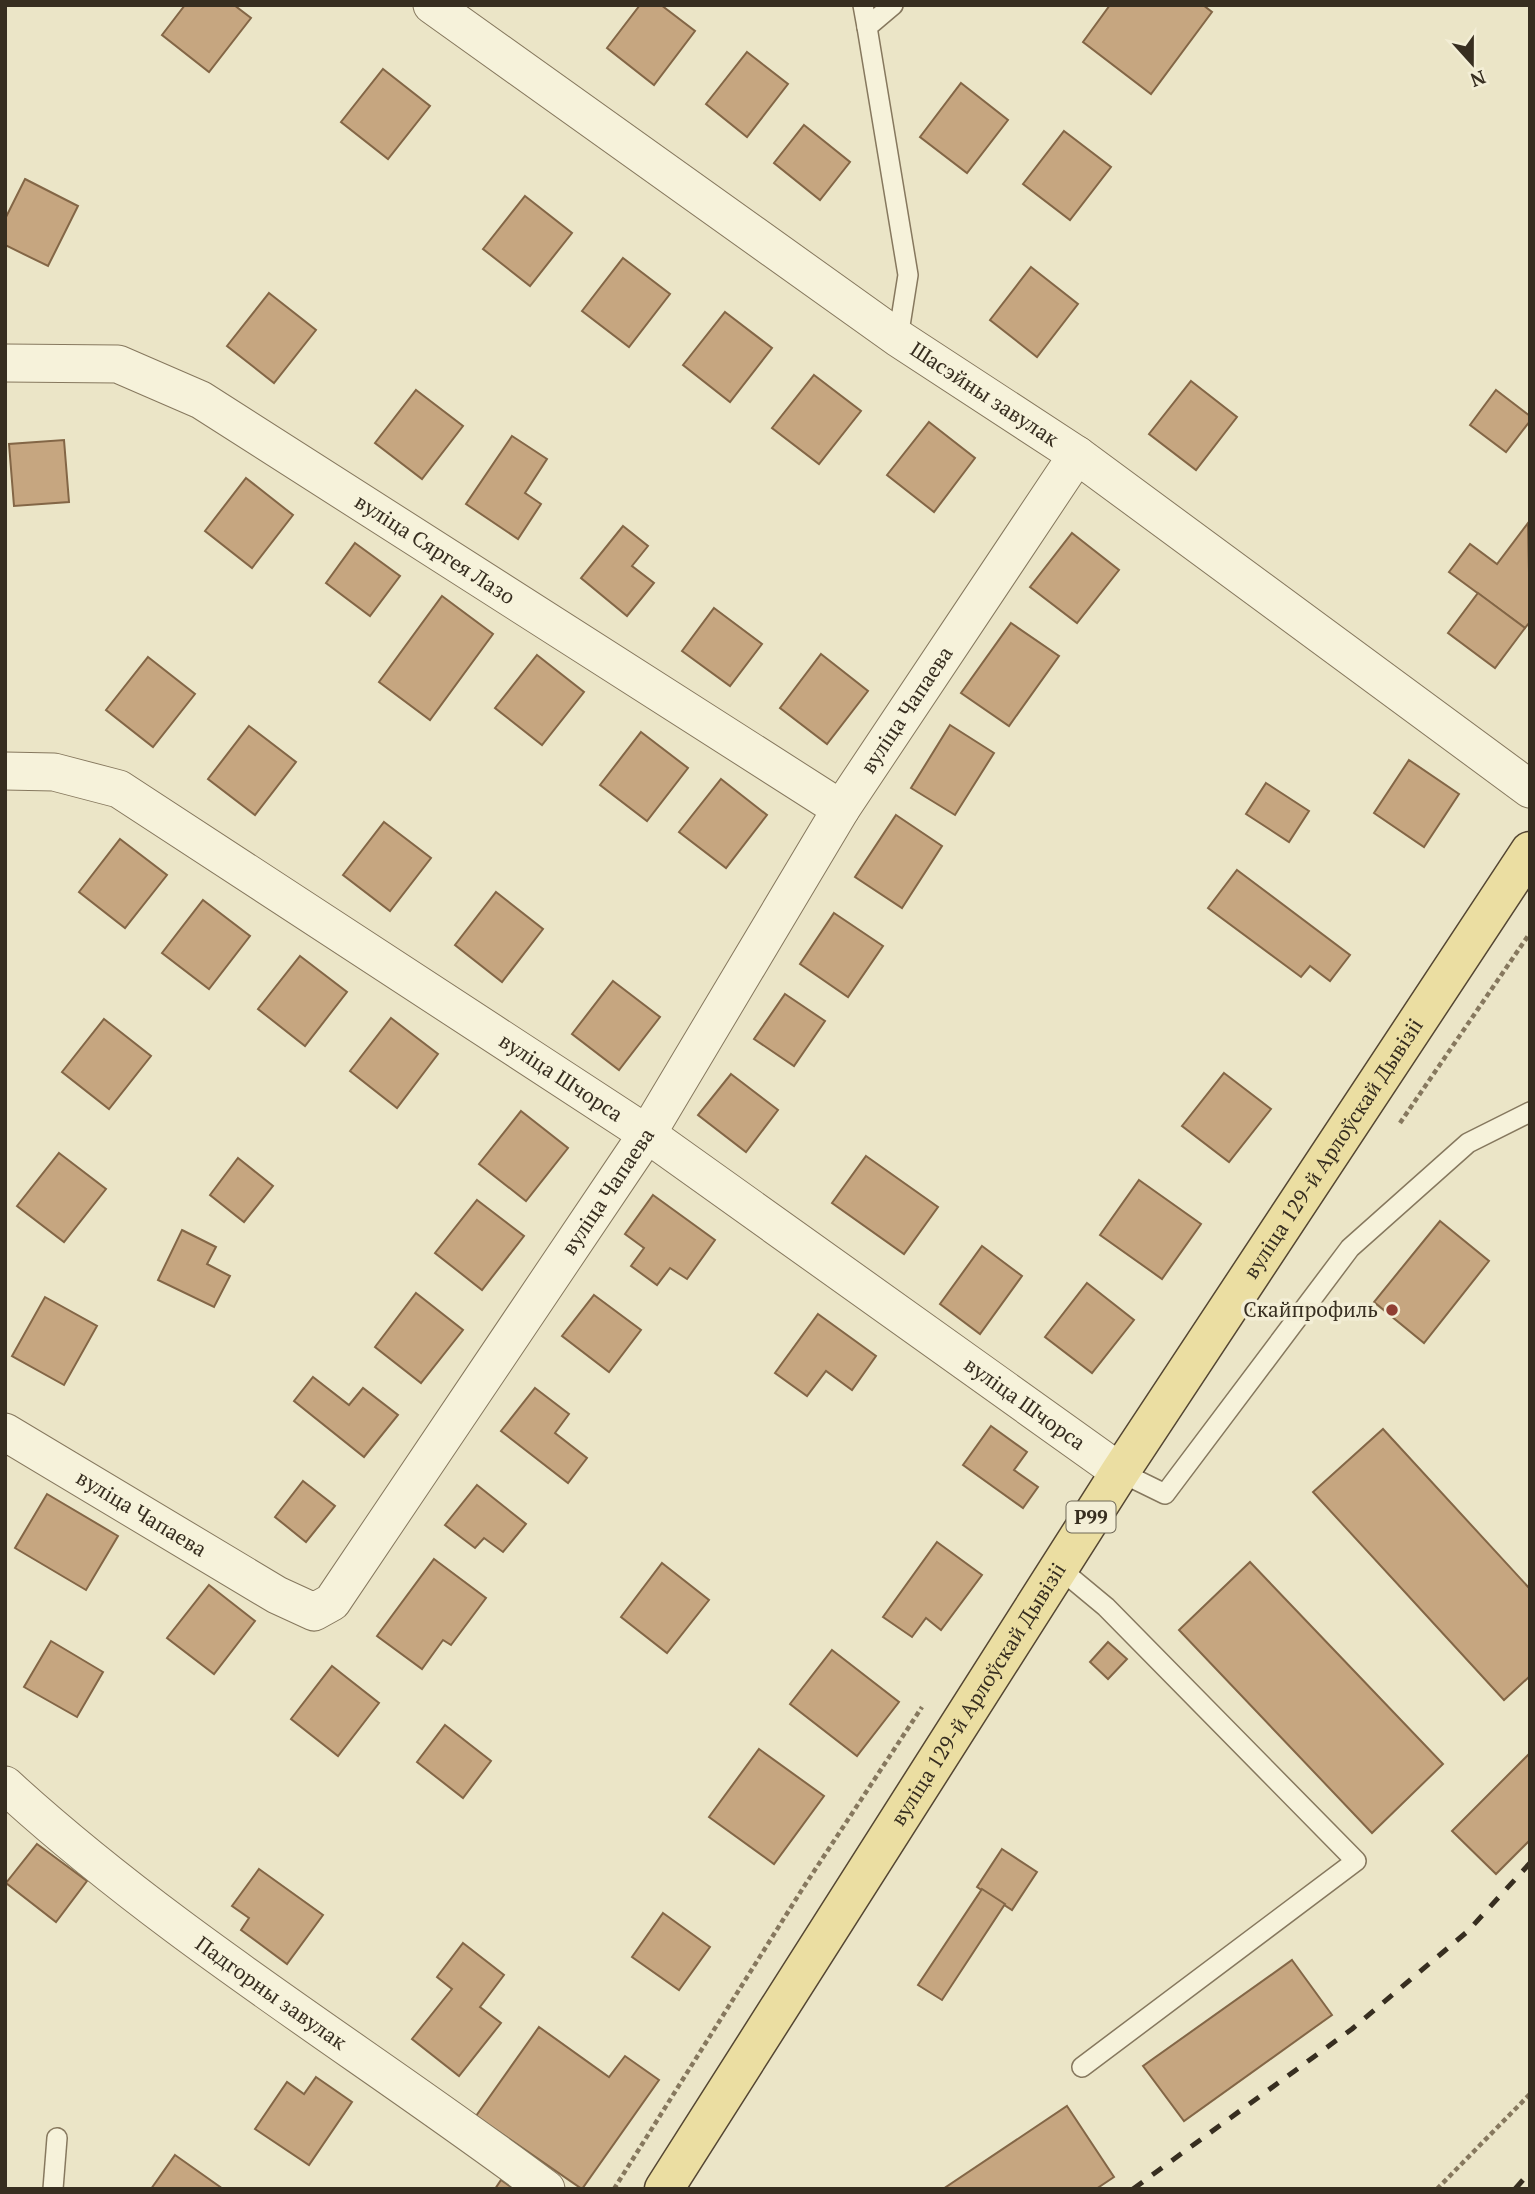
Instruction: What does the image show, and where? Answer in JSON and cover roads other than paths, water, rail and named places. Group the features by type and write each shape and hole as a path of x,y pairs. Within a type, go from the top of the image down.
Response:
{"main road":[{"name":"вуліца 129-й Арлоўскай Дывізіі","path":"664,2189 1120,1472 1530,851"}],"street":[{"name":"Шасэйны завулак","path":"432,5 898,338 1077,455 1530,789"},
{"name":"вуліца Сяргея Лазо","path":"5,363 118,364 201,400 841,809"},
{"name":"вуліца Чапаева","path":"5,1433 277,1595 314,1612 332,1602 648,1134 841,809 1077,455"},
{"name":"вуліца Шчорса","path":"5,771 54,772 119,789 648,1134 1120,1472"},
{"name":"Падгорны завулак","path":"5,1785 43,1820 214,1953 546,2189"}],"lane":[{"path":"863,5 908,275 898,338"},
{"path":"867,27 893,5"},
{"path":"1120,1472 1166,1494 1350,1248 1468,1143 1530,1112"},
{"path":"1059,1568 1106,1606 1356,1861 1082,2067"},
{"path":"53,2189 57,2138"}],"railway":[{"path":"1133,2189 1352,2029 1468,1931 1530,1863"},
{"path":"1515,2189 1530,2172"}],"place":[{"name":"Скайпрофиль","path":"1392,1310"}]}
